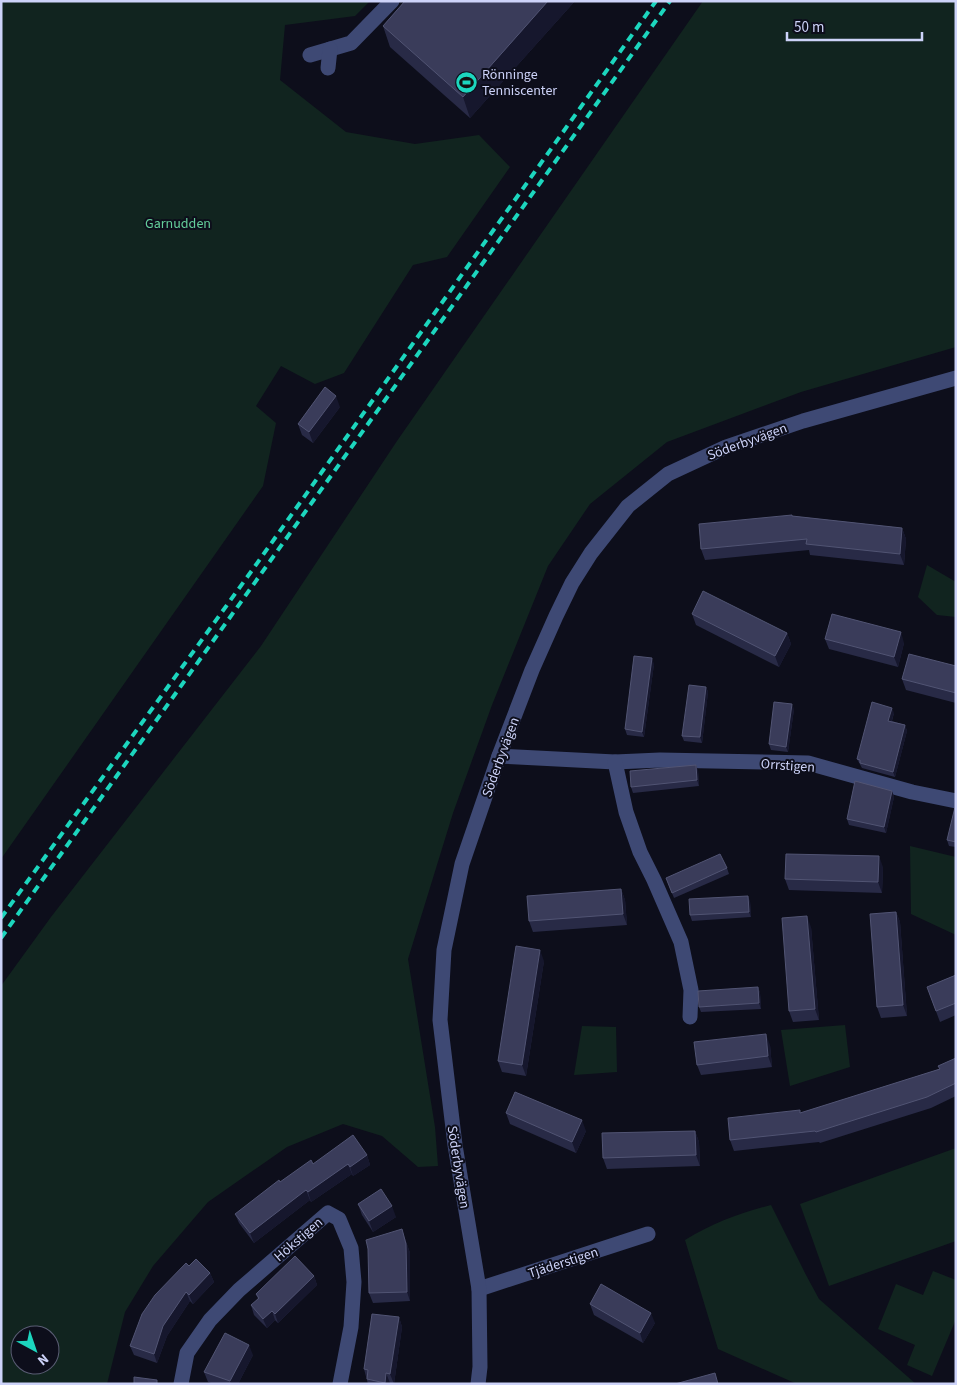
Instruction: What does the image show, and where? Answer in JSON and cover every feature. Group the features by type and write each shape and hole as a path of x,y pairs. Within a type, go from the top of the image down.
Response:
{"street":[{"path":"310,55 352,43 392,1"},
{"path":"328,68 330,49"},
{"name":"Söderbyvägen","path":"478,1384 480,1367 479,1289 455,1145 440,1020 444,950 462,864 499,756 532,670 552,625 572,583 591,553 628,506 668,474 726,447 802,421 956,378"},
{"name":"Orrstigen","path":"499,756 615,762 679,760 808,763 912,792 956,800"},
{"path":"615,762 626,812 640,852 681,942 691,990 690,1017"},
{"name":"Hökstigen","path":"182,1384 187,1353 210,1320 239,1290 328,1213 339,1219 351,1248 354,1282 351,1327 340,1384"},
{"name":"Tjäderstigen","path":"479,1289 648,1234"}],"green space":[{"name":"Garnudden","path":"1,1 370,1 355,16 285,25 280,80 346,132 415,144 479,135 510,167 447,257 413,265 344,373 315,384 281,366 256,406 276,423 263,486 1,859"},
{"path":"703,1 956,1 956,347 801,392 667,442 590,504 548,566 492,705 453,813 408,959 435,1127 438,1166 418,1167 382,1136 343,1124 287,1147 208,1202 153,1266 125,1312 107,1384 1,1384 1,986 51,917 261,646 397,441"},
{"path":"927,565 956,582 956,617 937,615 918,597"},
{"path":"910,846 956,857 956,935 911,914"},
{"path":"845,1025 850,1067 790,1086 781,1030"},
{"path":"582,1026 616,1027 617,1072 574,1075"},
{"path":"956,1148 956,1241 829,1286 800,1204"},
{"path":"771,1205 819,1299 916,1384 797,1384 718,1349 685,1240 727,1219"},
{"path":"933,1271 956,1280 956,1319 932,1376 907,1365 915,1345 878,1329 896,1284 923,1295"}],"building":[{"name":"Rönninge Tenniscenter","path":"405,1 548,1 463,97 383,26"},
{"path":"325,387 336,396 309,432 298,424"},
{"path":"792,515 902,528 900,554 806,544 807,539 701,549 699,524"},
{"path":"703,591 787,633 775,656 692,614"},
{"path":"832,614 901,632 894,657 825,639"},
{"path":"909,654 956,666 956,693 902,679"},
{"path":"634,656 652,658 642,732 625,729"},
{"path":"689,685 706,687 700,737 682,736"},
{"path":"774,702 792,704 786,747 769,744"},
{"path":"872,702 892,708 888,721 905,725 893,772 860,763 860,760 857,759"},
{"path":"696,765 697,780 631,787 630,771"},
{"path":"855,781 892,791 884,827 847,819"},
{"path":"956,807 956,842 947,840"},
{"path":"720,854 727,868 672,893 666,878"},
{"path":"786,854 879,856 878,882 785,879"},
{"path":"621,889 623,914 529,921 527,896"},
{"path":"748,896 749,912 690,915 689,899"},
{"path":"896,912 903,1005 877,1007 870,914"},
{"path":"807,916 815,1009 789,1011 782,918"},
{"path":"516,946 540,950 522,1065 498,1061"},
{"path":"956,975 956,1003 936,1011 927,987"},
{"path":"758,987 759,1003 699,1007 698,991"},
{"path":"766,1034 768,1056 697,1065 694,1042"},
{"path":"956,1058 956,1083 927,1097 816,1132 730,1140 728,1118 800,1110 800,1113 940,1069 938,1066"},
{"path":"515,1092 582,1120 572,1142 506,1113"},
{"path":"695,1131 696,1155 603,1158 602,1133"},
{"path":"353,1135 367,1155 350,1167 348,1164 308,1192 306,1190 250,1233 235,1214 279,1180 280,1182 311,1160 313,1164"},
{"path":"381,1189 392,1206 369,1221 358,1204"},
{"path":"402,1229 406,1244 407,1292 369,1293 366,1240"},
{"path":"295,1256 314,1276 275,1314 272,1311 263,1319 251,1305 259,1298 256,1294"},
{"path":"196,1259 210,1273 189,1295 186,1292 163,1326 154,1354 130,1346 142,1314 155,1295 186,1263 189,1266"},
{"path":"601,1284 651,1313 640,1333 590,1304"},
{"path":"372,1314 399,1317 390,1374 386,1373 385,1383 367,1379 368,1370 364,1369"},
{"path":"225,1333 249,1345 230,1381 204,1372"},
{"path":"715,1373 718,1384 675,1384"},
{"path":"134,1377 157,1380 157,1384 134,1384"}],"railway":[{"path":"1,918 253,569 656,1"},
{"path":"1,938 670,1"}],"place":[{"name":"Rönninge Tenniscenter","path":"466,82"}]}
